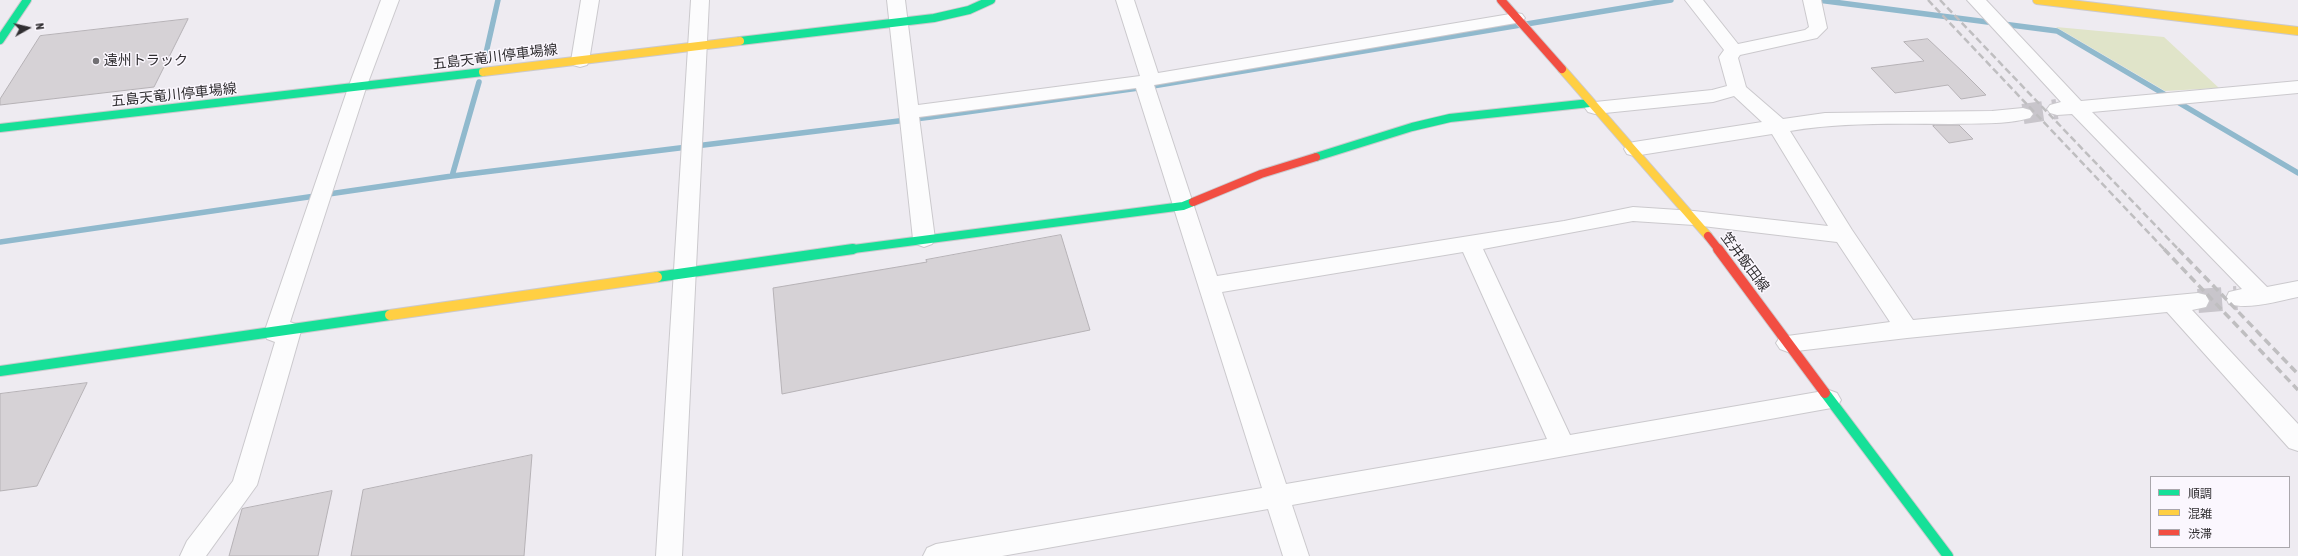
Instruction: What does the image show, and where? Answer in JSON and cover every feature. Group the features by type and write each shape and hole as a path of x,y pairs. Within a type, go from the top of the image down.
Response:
{"main road":[{"path":"0,40 27,0"},
{"name":"五島天竜川停車場線","path":"0,128 357,88 898,23 954,14 979,7 991,0"},
{"name":"笠井飯田線","path":"1500,0 1694,218 1829,400 1948,556"},
{"path":"2037,0 2298,31"},
{"path":"0,371 283,332 924,239 1183,206 1261,174 1412,127 1450,118 1593,106"}],"street":[{"path":"193,556 196,549 244,485 283,332 357,88 393,0"},
{"path":"580,61 590,0"},
{"path":"670,556 700,0"},
{"path":"896,0 924,239"},
{"path":"1125,0 1183,206 1296,556"},
{"path":"1694,0 1734,51"},
{"path":"1812,0 1818,28 1811,34 1734,51 1728,57 1737,89 1777,125 1844,235 1907,329"},
{"path":"1976,0 2067,108 2262,296"},
{"path":"908,112 1147,80 1516,18"},
{"path":"2067,108 2298,87"},
{"path":"1593,106 1713,96 1737,89"},
{"path":"1634,149 1777,125 1825,119 1992,117 2023,114"},
{"path":"1208,286 1470,244 1564,228 1633,214 1694,218 1844,235"},
{"path":"1470,244 1562,445"},
{"path":"2237,298 2262,296 2298,290"},
{"path":"1788,343 1907,329 2198,302"},
{"path":"2173,304 2298,441"},
{"path":"936,556 1278,497 1562,445 1829,400"}],"green space":[{"path":"2056,27 2164,37 2219,88 2165,91"}],"building":[{"name":"遠州トラック","path":"188,19 154,87 0,105 0,99 40,36"},
{"path":"1928,39 1986,95 1961,99 1948,85 1895,93 1871,68 1924,61 1904,42"},
{"path":"1959,125 1973,139 1949,143 1933,126"},
{"path":"1061,235 1090,330 782,394 773,288 927,262 926,260"},
{"path":"87,383 37,486 0,491 0,394"},
{"path":"532,455 524,556 351,556 363,490"},
{"path":"332,491 318,556 229,556 242,509"}],"waterway":[{"path":"484,62 498,0"},
{"path":"452,176 931,117 1153,86 1671,0"},
{"path":"1818,0 2057,31 2298,173"},
{"path":"452,176 479,82"},
{"path":"0,242 452,176"}],"tunnel":[{"path":"2023,114 2057,109"},
{"path":"2198,301 2237,298"}],"railway":[{"path":"1928,0 2165,250"},
{"path":"1940,0 2179,250"},
{"path":"2164,249 2298,390"},
{"path":"2178,249 2298,374"}],"traffic: fast":[{"path":"0,40 27,0"},
{"path":"740,41 934,18 969,10 991,0"},
{"path":"0,128 483,72"},
{"path":"1316,157 1412,127 1450,118 1590,103"},
{"path":"657,277 924,239 1183,206 1193,202"},
{"path":"0,371 390,315"},
{"path":"1825,393 1948,556"}],"traffic: slow":[{"path":"2037,0 2298,31"},
{"path":"483,72 740,41"},
{"path":"1562,69 1694,218 1708,236"},
{"path":"390,315 657,277"}],"traffic: jam":[{"path":"1501,0 1562,69"},
{"path":"1193,202 1261,174 1316,157"},
{"path":"1708,236 1825,393"}],"place":[{"name":"遠州トラック","path":"96,61"}]}
